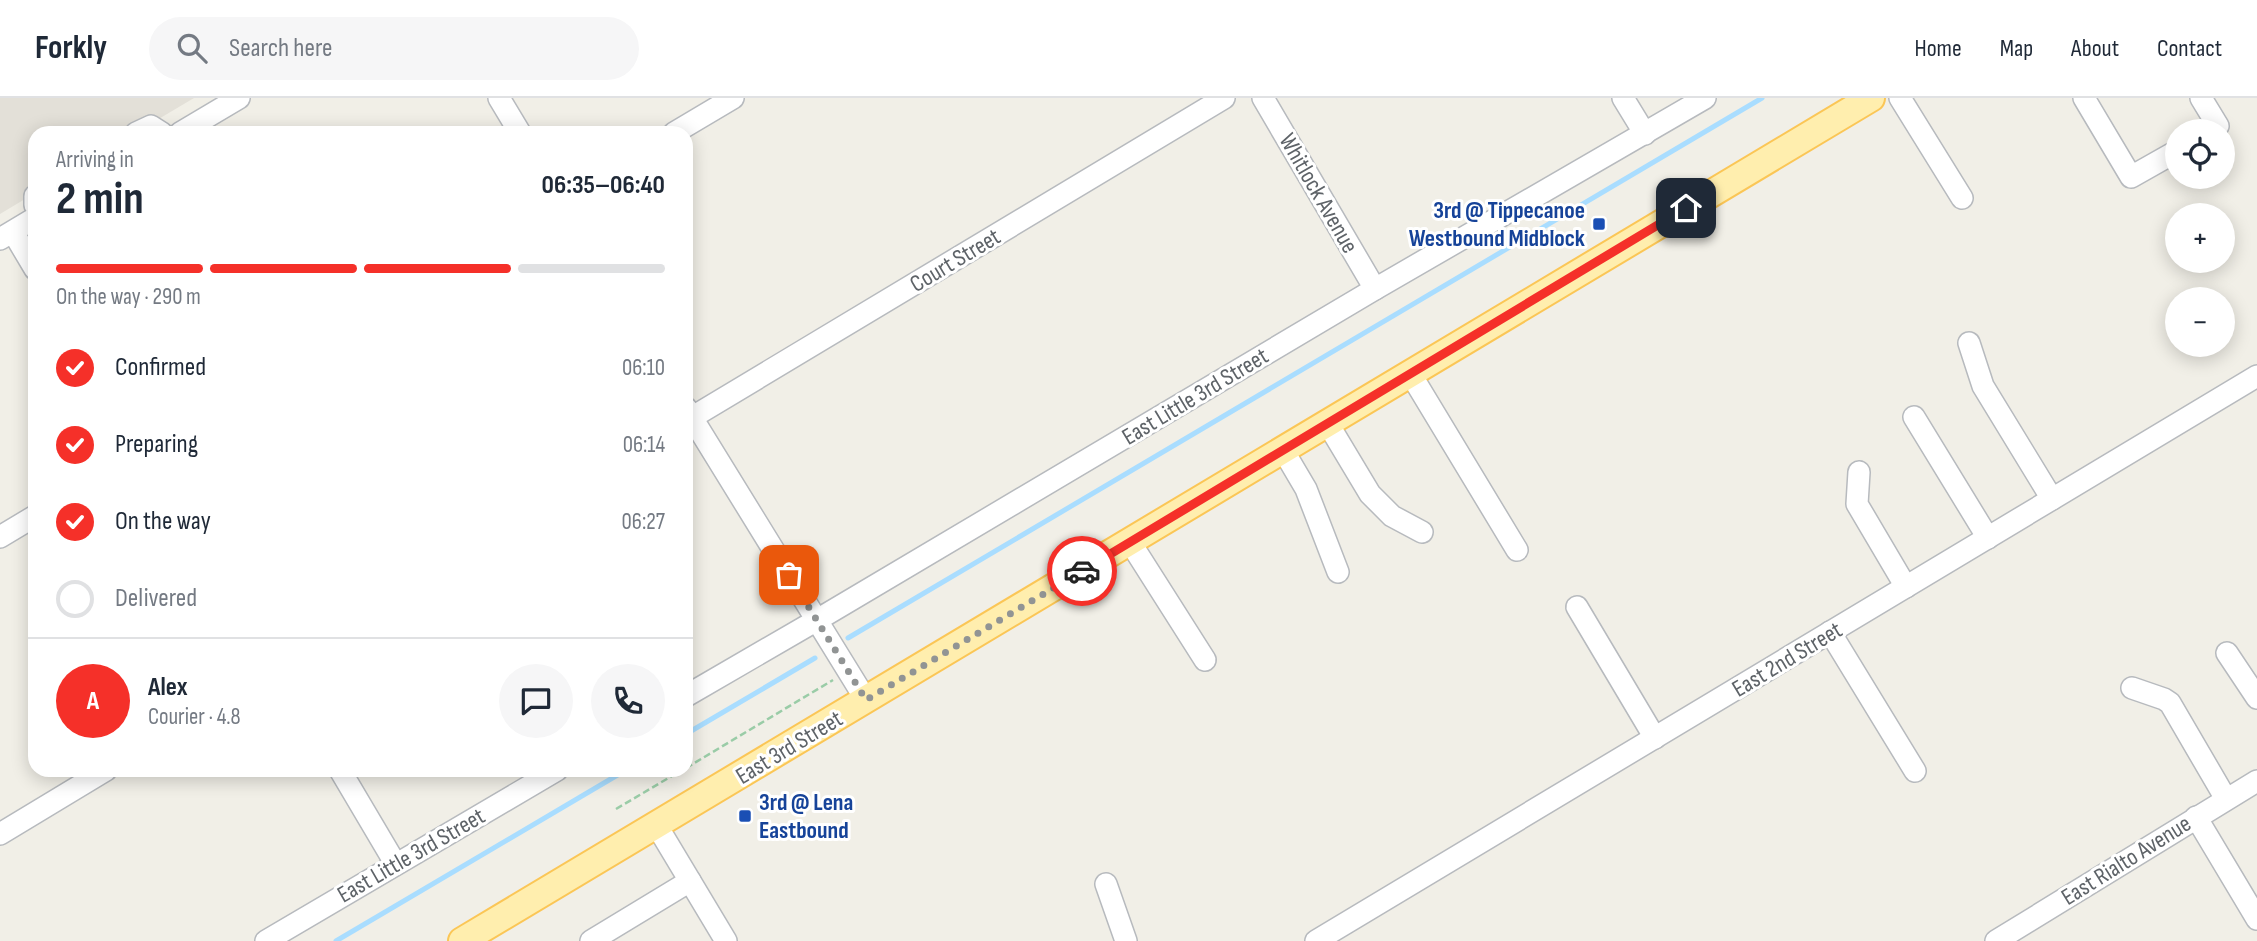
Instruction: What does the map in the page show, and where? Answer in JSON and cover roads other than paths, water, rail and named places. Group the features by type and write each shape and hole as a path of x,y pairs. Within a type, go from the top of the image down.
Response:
{"main road":[{"name":"East 3rd Street","path":"462,941 1871,98"}],"street":[{"path":"192,126 240,98"},
{"path":"499,98 516,126"},
{"path":"686,126 733,98"},
{"name":"Court Street","path":"693,413 1224,98"},
{"name":"Whitlock Avenue","path":"1263,98 1375,289"},
{"path":"1623,98 1645,134"},
{"name":"East Little 3rd Street","path":"693,692 1704,98"},
{"path":"1900,98 1967,196 1916,98"},
{"path":"2084,98 2131,177 2165,158"},
{"path":"2201,98 2214,119"},
{"path":"28,222 6,235 28,261"},
{"path":"1969,343 1983,386 2052,499"},
{"path":"1410,373 1517,550"},
{"name":"East 2nd Street","path":"1316,941 2257,376"},
{"path":"1914,417 1988,538"},
{"path":"693,424 866,700"},
{"path":"1328,424 1370,494 1392,516 1422,532"},
{"path":"1283,450 1306,489 1338,572"},
{"path":"1859,472 1857,504 1906,587"},
{"path":"0,537 28,520"},
{"path":"1130,542 1205,660"},
{"path":"1577,607 1655,738"},
{"path":"1830,632 1916,771"},
{"path":"2227,653 2257,698"},
{"path":"2132,688 2170,703 2226,799"},
{"path":"0,834 94,777"},
{"path":"344,777 395,863"},
{"name":"East Little 3rd Street","path":"266,941 545,777"},
{"name":"East Rialto Avenue","path":"1996,941 2257,781"},
{"path":"2196,817 2257,919"},
{"path":"657,826 726,941"},
{"path":"591,941 690,881"},
{"path":"1106,884 1126,941"}],"waterway":[{"path":"848,638 1762,98"},
{"path":"693,730 815,658"},
{"path":"336,941 614,777"}],"place":[{"name":"3rd @ Tippecanoe Westbound Midblock","path":"1599,224"},
{"name":"3rd @ Lena Eastbound","path":"745,816"}]}
